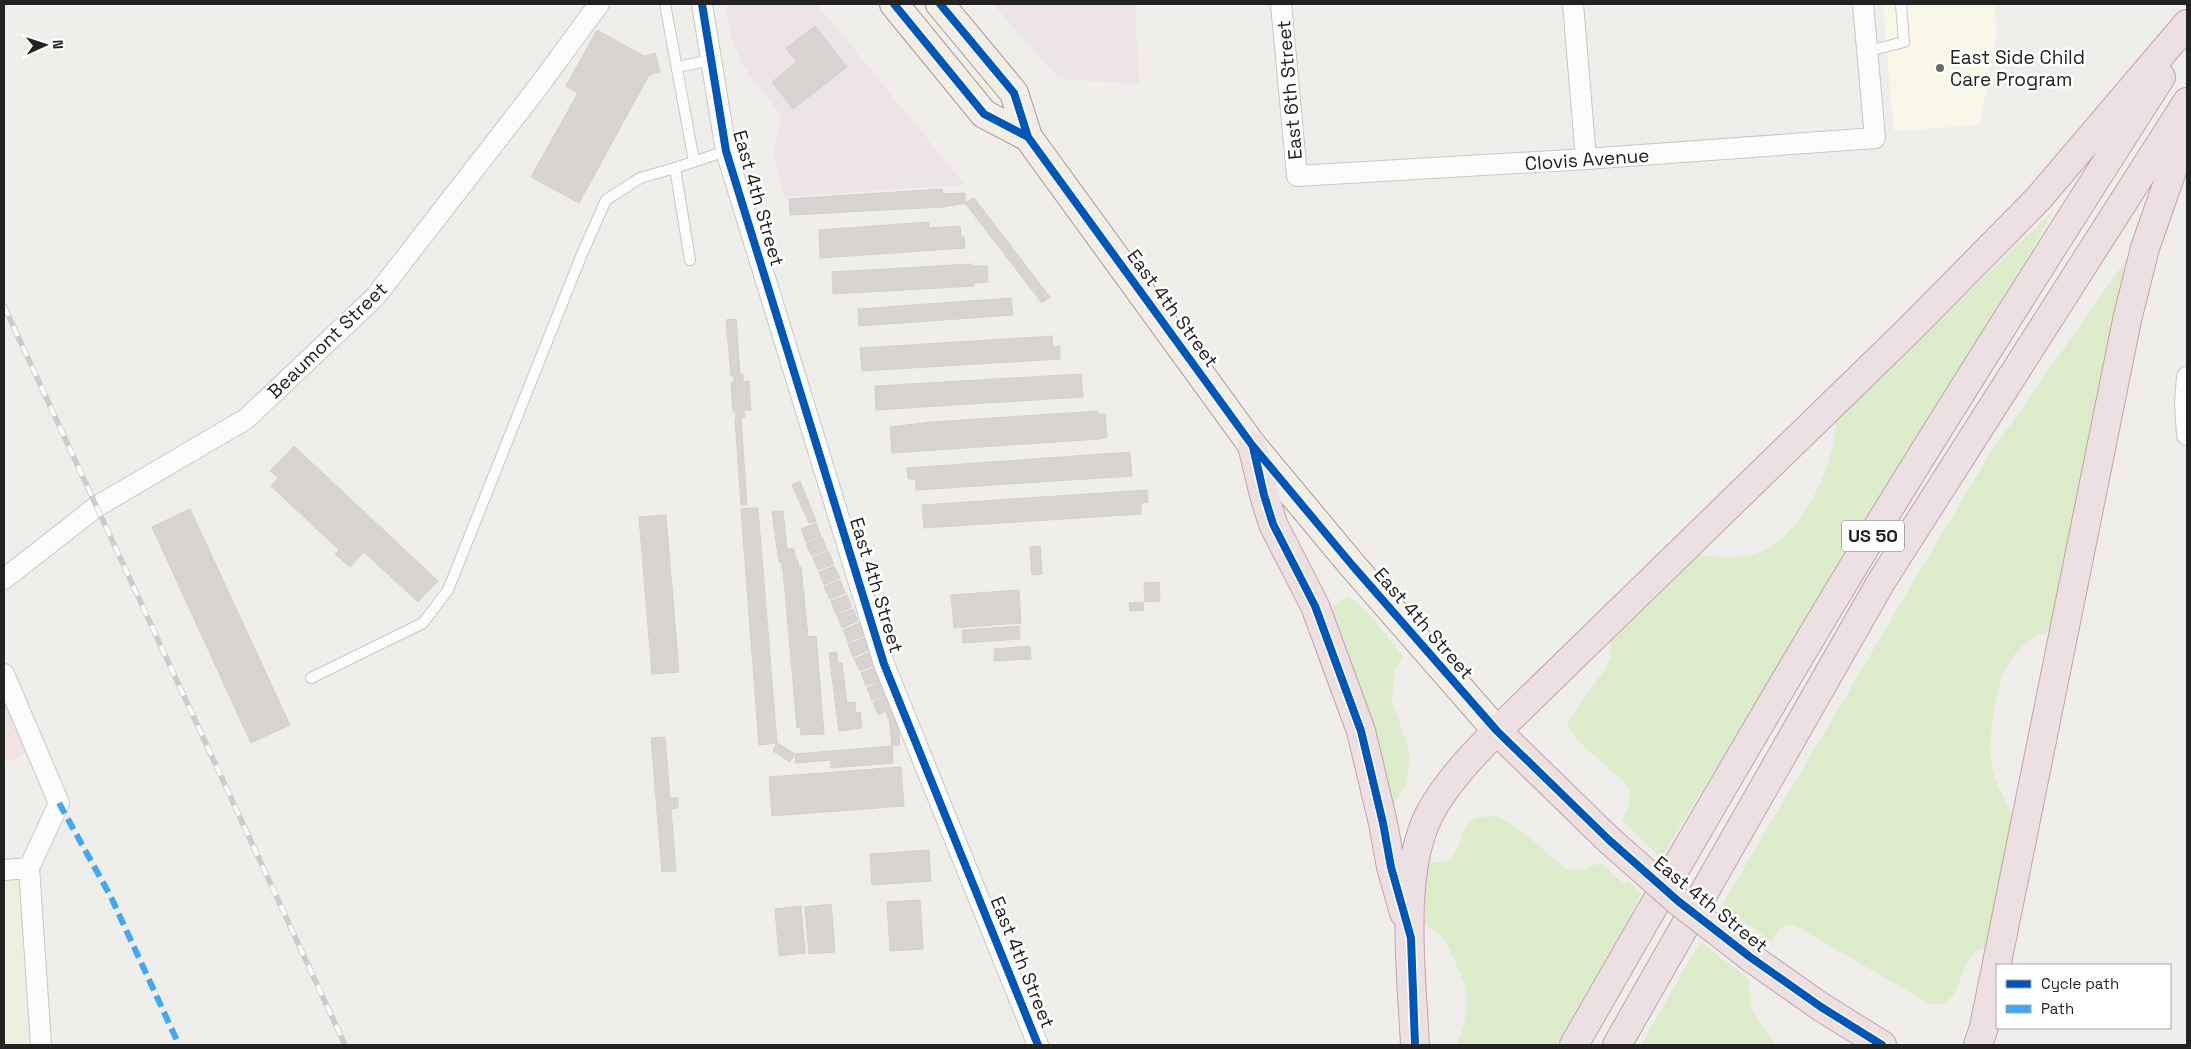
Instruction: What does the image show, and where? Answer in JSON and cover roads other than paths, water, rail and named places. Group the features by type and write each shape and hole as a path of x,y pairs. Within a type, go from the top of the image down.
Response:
{"highway":[{"path":"1415,1045 1411,890 1416,856 1429,814 1455,776 1497,730 1912,327 2038,199 2187,24"},
{"name":"US 50","path":"1574,1045 1683,854 1855,564 2010,314 2187,35"},
{"name":"US 50","path":"1617,1045 1881,582 2187,102"},
{"path":"1997,964 2127,320 2145,248 2187,128"},
{"path":"1252,445 1273,524 1315,606 1361,731 1383,823 1390,867 1411,938"},
{"name":"East 4th Street","path":"1497,730 1609,840 1678,901 1750,958 1882,1045"},
{"path":"1978,1045 1984,1027 1996,968"}],"main road":[{"name":"East 4th Street","path":"894,4 984,114 1028,137"},
{"name":"East 4th Street","path":"940,4 1014,93 1028,137 1252,445 1352,565 1497,730"}],"street":[{"name":"Beaumont Street","path":"4,579 96,507 246,419 375,297 535,91 599,4"},
{"name":"East 4th Street","path":"702,4 726,151 884,664 1038,1045"},
{"name":"East 6th Street","path":"1281,4 1298,176"},
{"path":"1573,4 1586,160"},
{"path":"1863,4 1868,51"},
{"name":"Clovis Avenue","path":"1298,176 1586,160 1875,138 1868,51"},
{"path":"2187,377 2185,403 2187,435"},
{"path":"4,674 59,803 29,868 41,1045"},
{"path":"4,870 29,868"}],"lane":[{"path":"665,4 694,161"},
{"path":"1868,51 1904,42 1901,4"},
{"path":"678,67 711,60"},
{"path":"311,678 423,623 448,590 582,254 606,200 640,178 726,151"},
{"path":"675,168 690,260"}],"railway":[{"path":"4,306 345,1045"}],"place":[{"name":"East Side Child Care Program","path":"1940,68"}]}
